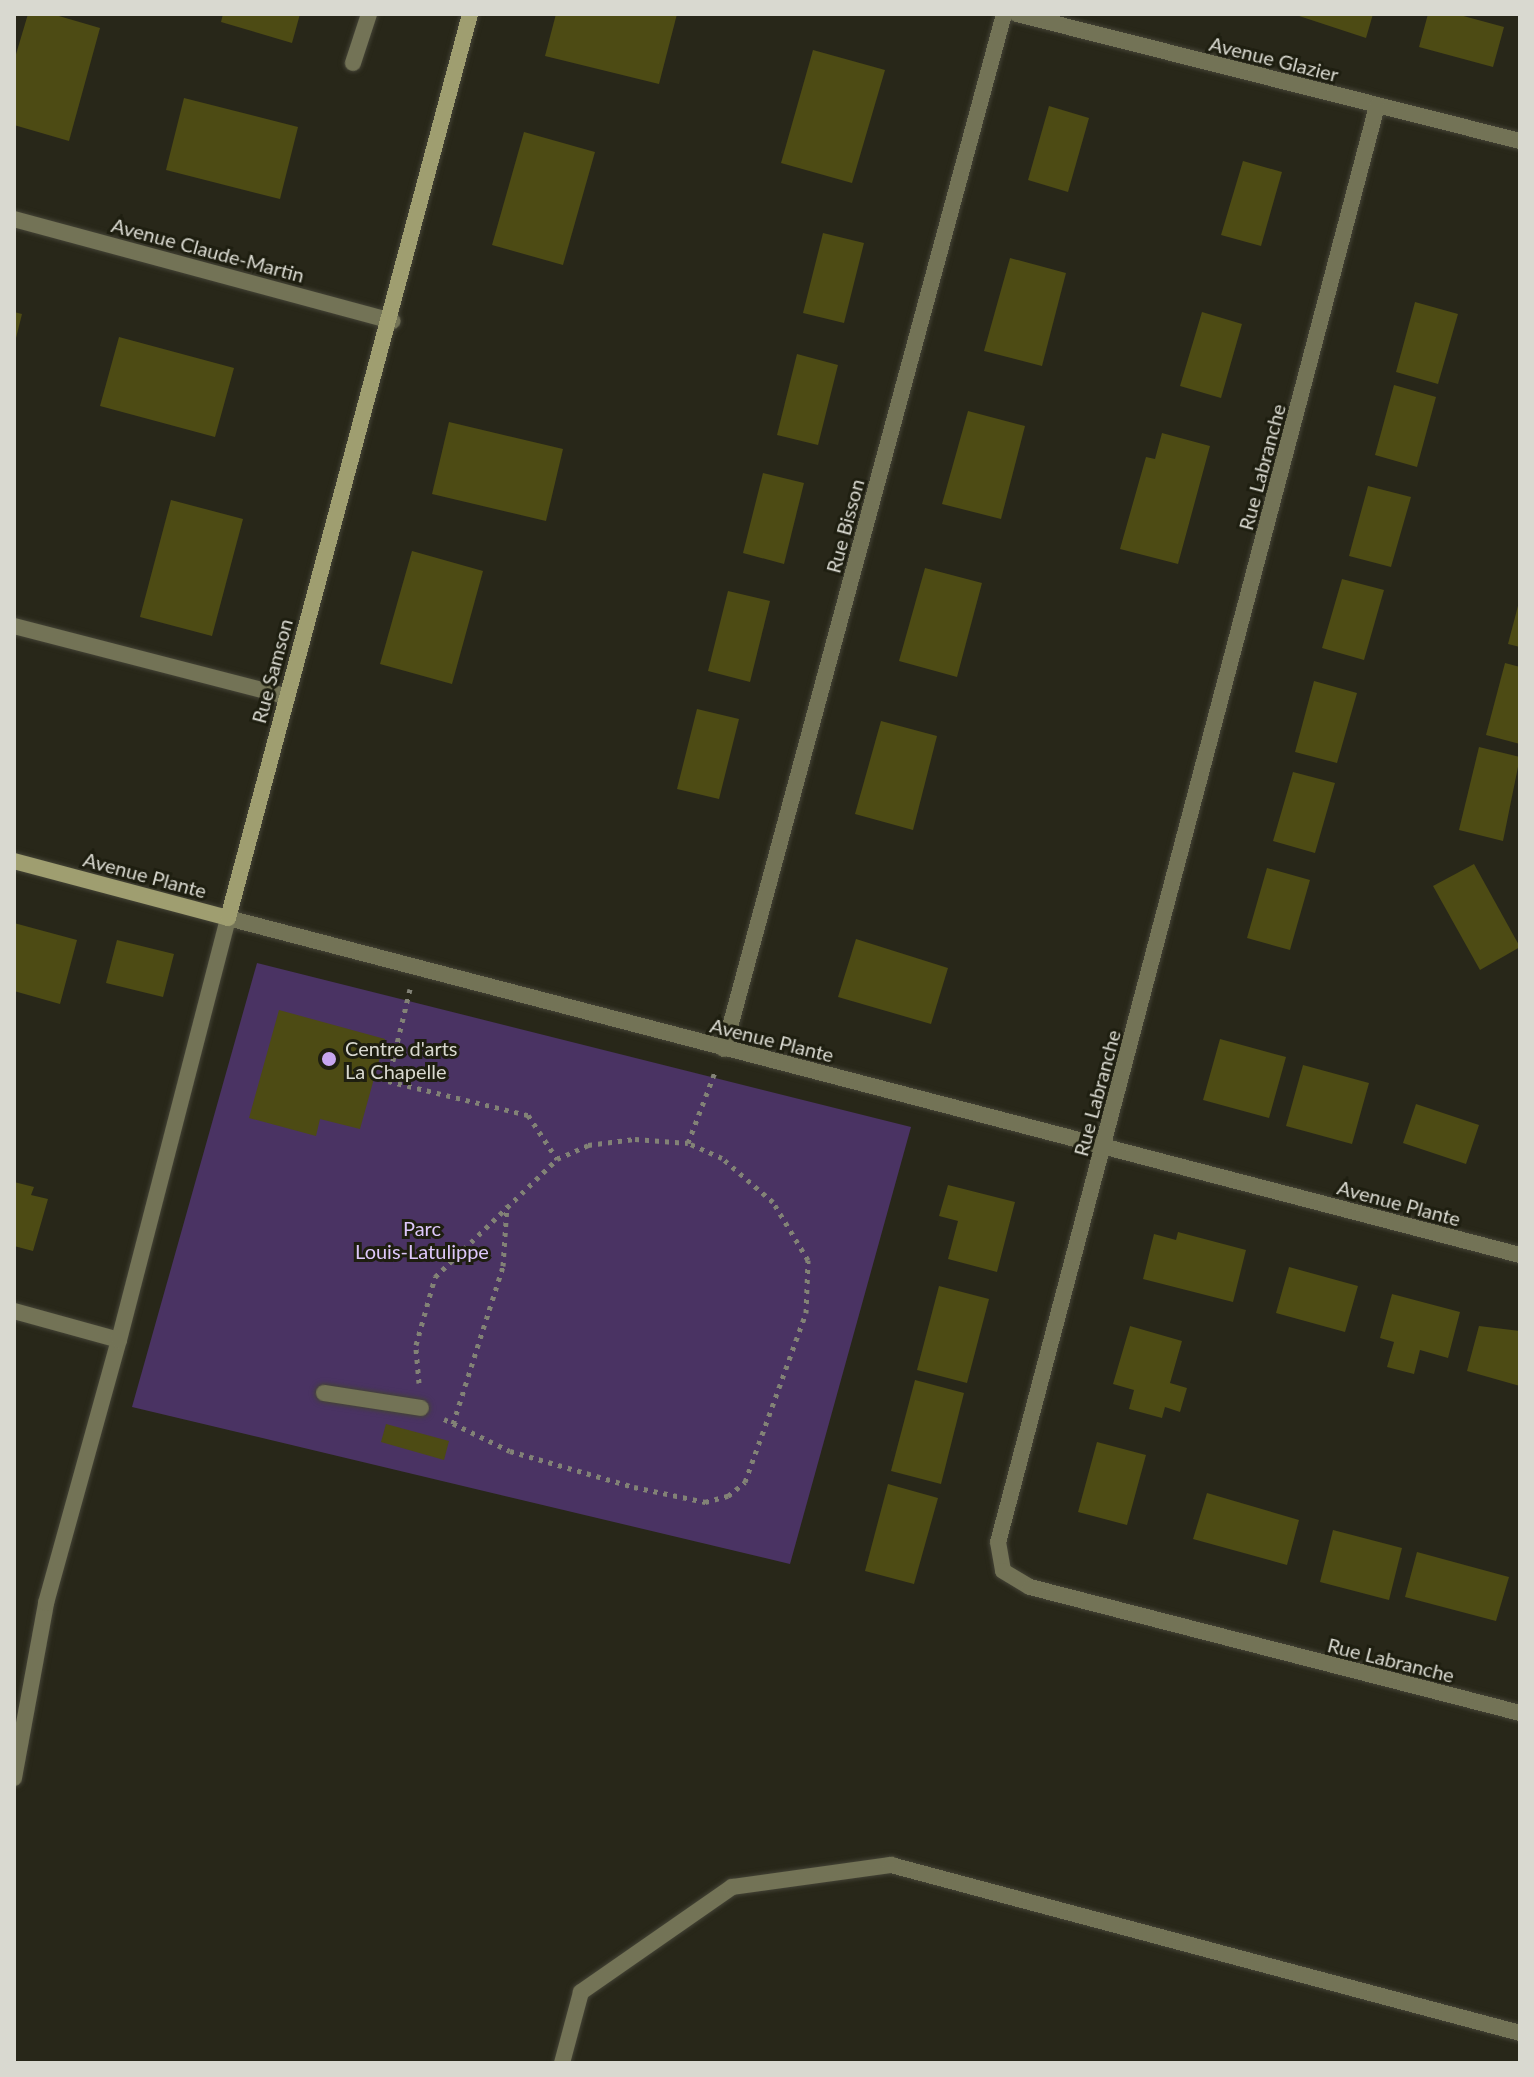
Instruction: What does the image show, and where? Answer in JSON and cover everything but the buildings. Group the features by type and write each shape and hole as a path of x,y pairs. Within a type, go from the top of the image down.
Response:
{"street":[{"path":"353,63 369,14"},
{"name":"Rue Samson","path":"14,1778 46,1603 119,1340 285,696 392,321 470,14"},
{"name":"Rue Bisson","path":"724,1049 1004,14"},
{"name":"Avenue Glazier","path":"1017,14 1520,141"},
{"name":"Rue Labranche","path":"1377,106 998,1542 1003,1571 1030,1587 1520,1713"},
{"name":"Avenue Claude-Martin","path":"14,219 392,321"},
{"path":"14,626 285,696"},
{"name":"Avenue Plante","path":"14,861 1520,1255"},
{"path":"14,1311 119,1340"},
{"path":"324,1393 421,1408"},
{"path":"562,2063 581,1992 732,1887 891,1865 1520,2033"}],"path":[{"path":"415,968 388,1081 528,1115 557,1159"},
{"path":"688,1143 724,1049"},
{"path":"635,1139 688,1143 722,1158 773,1202 808,1260 806,1313 745,1482 728,1496 705,1502 510,1451 421,1408 416,1345 435,1277 557,1159 588,1145 635,1139"},
{"path":"453,1424 503,1266 507,1205"}],"green space":[{"name":"Parc Louis-Latulippe","path":"257,963 911,1127 790,1564 132,1407"}],"place":[{"name":"Centre d'arts La Chapelle","path":"329,1059"}]}
